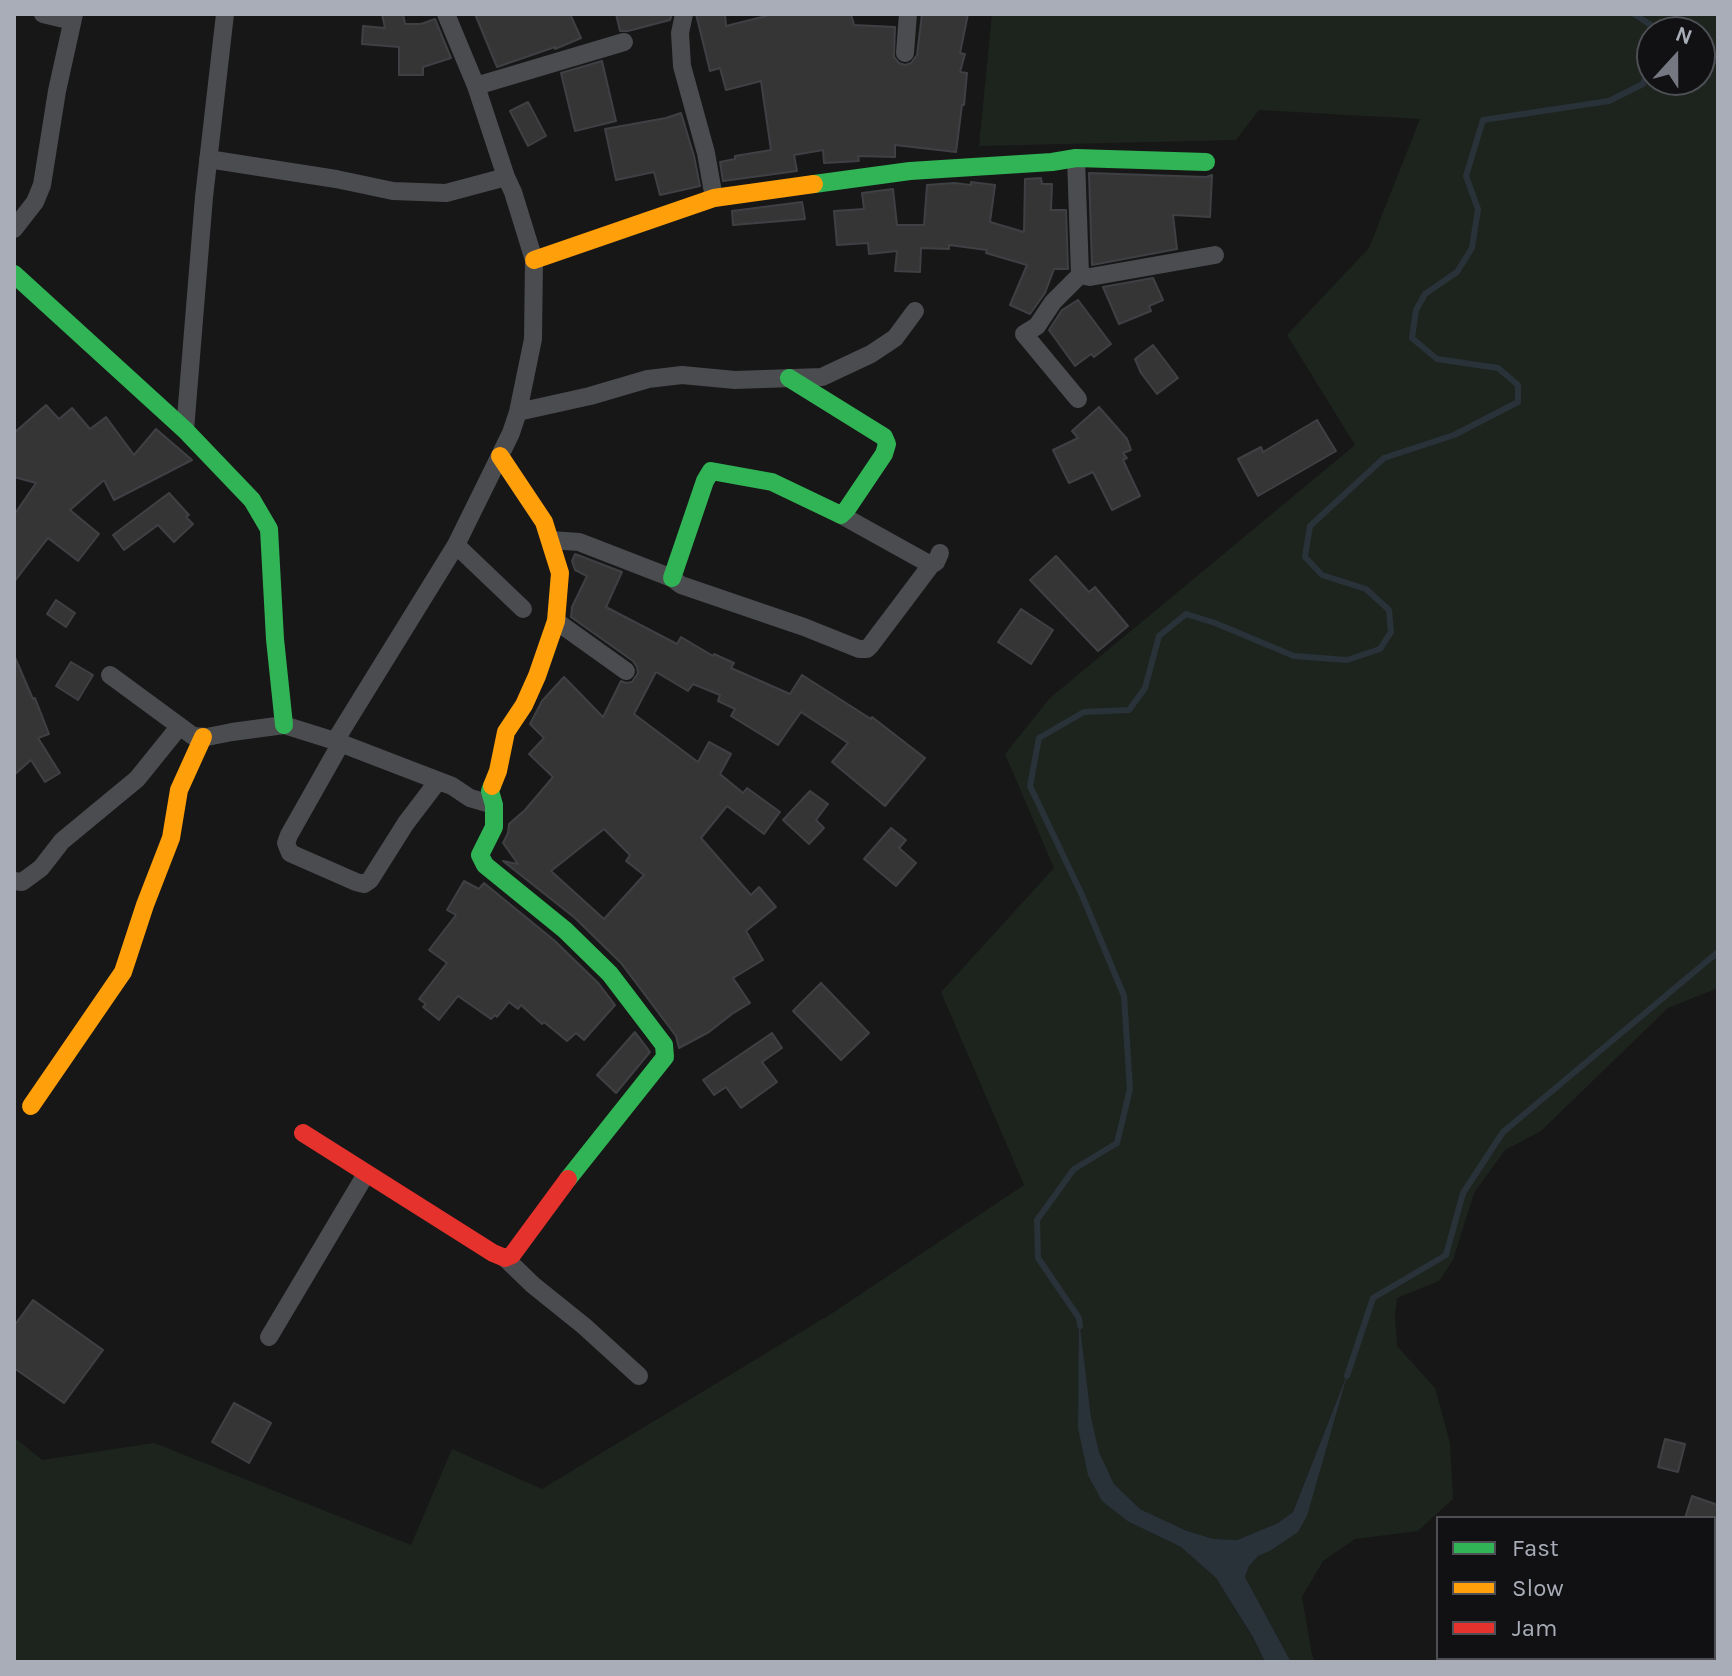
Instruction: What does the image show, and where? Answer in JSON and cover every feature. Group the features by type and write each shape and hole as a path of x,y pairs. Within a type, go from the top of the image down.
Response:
{"street":[{"path":"14,229 35,202 42,185 54,104 73,18 43,14"},
{"path":"185,430 208,159 225,14"},
{"path":"438,781 406,823 370,880 364,884 290,853 286,843 289,835 338,742 456,545 500,456 518,412 533,339 534,260 476,86 446,14"},
{"path":"684,14 680,33 682,66 702,138 714,198"},
{"path":"905,53 908,14"},
{"path":"476,86 624,42"},
{"path":"1076,158 1080,275 1053,302 1037,326 1024,334 1078,399"},
{"path":"534,260 714,198 910,171 1076,158 1206,162"},
{"path":"208,159 393,191 446,193 506,177"},
{"path":"1080,275 1090,277 1215,255"},
{"path":"14,274 185,430 252,500 269,529 275,639 284,725"},
{"path":"518,412 671,376 735,380 822,377 871,354 895,338 915,311"},
{"path":"789,378 884,437 887,444 884,454 841,515"},
{"path":"500,456 544,522 560,573 556,621 528,695 506,732 498,771 490,791 494,805 494,827 480,855 485,865 565,930 610,974 664,1045 665,1057 587,1153 512,1255 505,1258"},
{"path":"551,540 579,542 672,578 681,585 859,649 870,646 936,559 772,482 711,471 672,578"},
{"path":"456,545 523,609"},
{"path":"556,621 626,671"},
{"path":"110,675 193,736 284,725 338,742 452,786 470,798 494,805"},
{"path":"14,881 22,882 41,868 62,841 137,779 179,727"},
{"path":"31,1106 123,972 171,838 179,790 203,737"},
{"path":"303,1133 505,1258 639,1376"},
{"path":"269,1337 366,1174"}],"shaded area":[{"path":"992,14 1718,14 1718,988 1668,1008 1541,1131 1505,1150 1474,1193 1453,1260 1439,1281 1397,1298 1397,1346 1435,1388 1450,1443 1453,1499 1418,1531 1355,1539 1323,1561 1302,1597 1315,1662 1291,1662 1245,1577 1258,1555 1270,1551 1297,1532 1343,1384 1293,1512 1278,1523 1237,1540 1214,1539 1187,1531 1140,1509 1114,1484 1099,1452 1091,1417 1080,1327 1078,1428 1129,1522 1181,1547 1216,1578 1265,1662 14,1662 14,1437 42,1460 154,1443 411,1545 452,1449 542,1489 834,1312 1024,1185 941,992 1054,868 1005,754 1050,698 1355,445 1287,335 1369,248 1420,119 1259,110 1236,140 979,146"},
{"path":"1079,1318 1091,1417 1099,1452 1114,1484 1140,1509 1187,1531 1214,1539 1237,1540 1278,1523 1293,1512 1348,1372 1307,1516 1298,1532 1258,1556 1245,1577 1291,1662 1265,1662 1216,1578 1181,1547 1129,1522 1102,1501 1088,1475 1078,1428"}],"building":[{"path":"382,14 403,14 405,24 421,24 435,19 451,58 423,67 423,75 399,75 399,47 362,44 363,26 385,28"},
{"path":"475,14 570,14 581,38 497,67"},
{"path":"616,14 672,14 670,20 620,31"},
{"path":"696,14 725,14 726,26 774,14 851,14 854,25 895,27 894,57 905,65 917,55 922,14 968,14 960,53 965,54 960,72 967,73 956,152 895,145 895,157 858,156 859,161 824,163 823,150 794,155 797,171 723,181 720,162 735,159 735,156 771,150 761,81 726,90 720,68 710,71"},
{"path":"602,61 616,121 575,131 561,73"},
{"path":"528,102 546,136 528,146 510,111"},
{"path":"681,113 700,186 660,195 654,172 616,180 605,129"},
{"path":"1089,173 1212,175 1210,217 1173,215 1177,249 1092,265"},
{"path":"1041,178 1042,184 1052,184 1051,210 1066,210 1068,269 1054,269 1045,293 1030,314 1010,305 1027,265 986,253 987,250 949,245 949,249 921,248 920,272 895,271 897,251 869,254 868,243 837,245 834,211 864,209 862,193 893,189 897,225 924,225 927,185 954,183 995,185 990,222 1024,232 1025,179"},
{"path":"802,202 805,219 733,225 732,211"},
{"path":"1153,278 1163,300 1149,306 1151,311 1119,324 1103,287"},
{"path":"1078,300 1111,344 1075,366 1049,330 1062,310"},
{"path":"1153,345 1178,378 1157,394 1135,359"},
{"path":"46,405 59,419 72,408 90,429 106,417 134,455 156,429 192,460 114,500 104,480 70,510 99,534 78,561 48,538 14,582 14,515 36,483 14,477 14,433"},
{"path":"1099,407 1127,439 1131,450 1123,453 1127,458 1123,460 1140,496 1112,510 1093,472 1069,483 1053,450 1078,438 1072,431"},
{"path":"1317,420 1336,451 1258,496 1238,459 1261,447 1263,452"},
{"path":"169,493 193,524 174,542 158,525 124,550 113,535"},
{"path":"575,554 622,572 606,607 677,644 681,637 713,656 734,663 731,668 790,694 802,675 872,717 925,758 885,806 832,762 848,743 801,712 778,745 731,716 735,709 718,701 720,695 693,684 688,691 656,672 634,714 698,762 709,742 731,754 720,774 743,793 747,788 780,812 764,834 727,806 701,838 751,895 759,887 776,907 746,931 763,960 733,978 750,1003 709,1032 679,1048 676,1036 621,963 575,918 503,861 518,864 503,843 509,824 553,777 529,754 544,738 530,724 542,701 564,677 603,717 621,681 632,682 638,673 633,661 571,617 572,607 587,576 575,570 572,561","holes":["604,829 630,855 626,861 644,875 604,919 551,871"]},
{"path":"1056,556 1089,592 1095,587 1128,626 1098,651 1030,580"},
{"path":"56,600 75,613 66,627 47,614"},
{"path":"1021,609 1053,630 1031,664 998,642"},
{"path":"14,655 49,734 38,738 60,773 45,782 31,760 14,775"},
{"path":"71,662 93,675 78,700 56,686"},
{"path":"810,791 828,804 816,820 824,828 809,844 783,820"},
{"path":"891,828 906,840 899,848 916,863 896,886 864,859"},
{"path":"464,881 479,889 484,883 555,941 599,984 615,1005 584,1040 576,1033 567,1041 521,1005 518,1009 509,1002 497,1017 495,1015 491,1019 458,996 439,1020 423,1007 426,1004 419,999 447,963 429,950 456,915 447,910"},
{"path":"821,983 869,1033 841,1060 793,1011"},
{"path":"635,1032 650,1052 616,1093 597,1075"},
{"path":"772,1033 782,1048 762,1062 777,1082 741,1108 726,1087 714,1095 703,1080"},
{"path":"33,1300 103,1350 64,1403 14,1368 14,1326"},
{"path":"234,1403 271,1423 249,1463 212,1442"},
{"path":"1665,1439 1685,1444 1678,1472 1658,1467"},
{"path":"1692,1496 1718,1505 1718,1518 1686,1516"}],"waterway":[{"path":"1080,1326 1079,1318 1038,1258 1037,1220 1074,1169 1117,1143 1130,1089 1124,996 1082,895 1030,786 1039,738 1084,712 1129,710 1145,688 1159,636 1186,614 1294,656 1347,660 1380,649 1391,632 1389,610 1366,589 1322,575 1305,557 1310,526 1384,458 1454,435 1518,402 1518,385 1498,368 1437,359 1412,338 1416,310 1425,294 1457,272 1472,248 1478,209 1466,176 1483,120 1609,101 1636,88"},
{"path":"1347,1376 1373,1298 1446,1255 1463,1193 1503,1132 1718,952"}],"traffic: fast":[{"path":"814,184 910,171 1076,158 1206,162"},
{"path":"14,274 185,430 252,500 269,529 275,639 284,725"},
{"path":"672,578 711,471 772,482 841,515 884,454 887,444 884,437 789,378"},
{"path":"492,786 494,827 480,855 485,865 565,930 610,974 664,1045 665,1057 568,1179"}],"traffic: slow":[{"path":"534,260 714,198 814,184"},
{"path":"492,786 506,732 524,705 556,621 560,573 544,522 500,456"},
{"path":"31,1106 123,972 171,838 179,790 203,737"}],"traffic: jam":[{"path":"303,1133 505,1258 512,1255 568,1179"}]}
